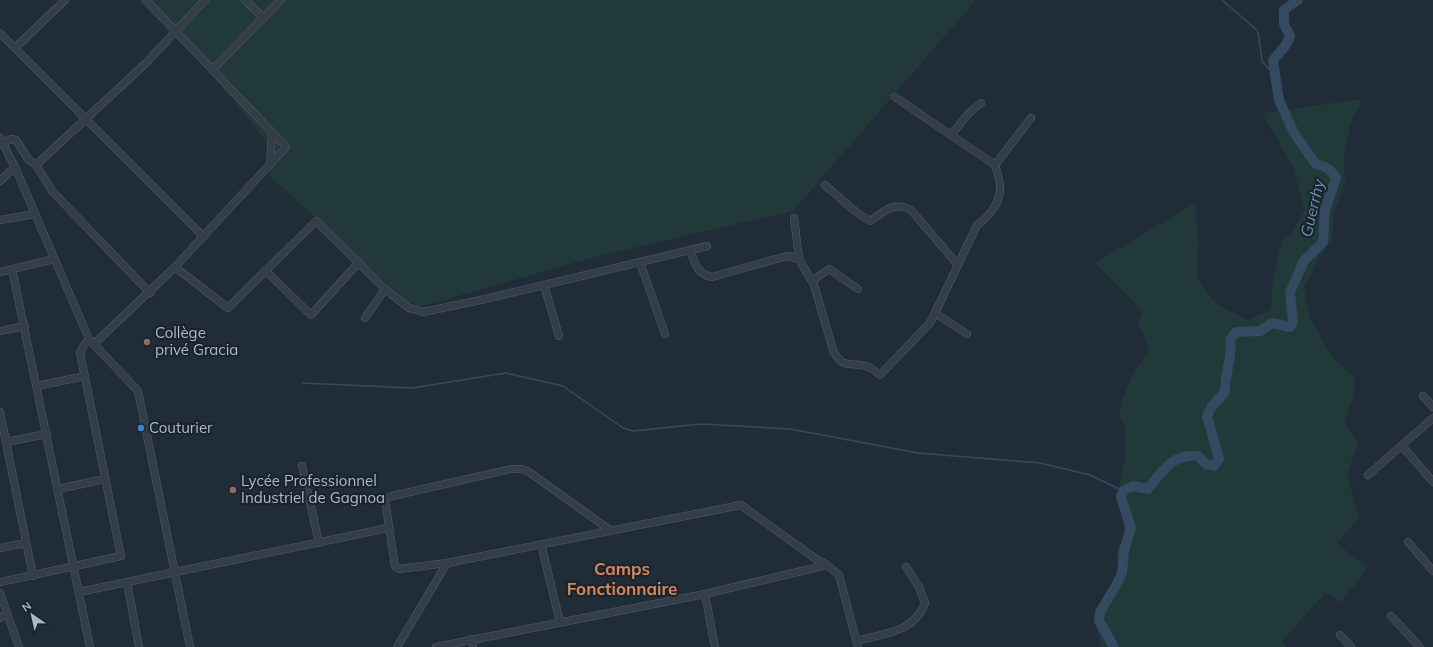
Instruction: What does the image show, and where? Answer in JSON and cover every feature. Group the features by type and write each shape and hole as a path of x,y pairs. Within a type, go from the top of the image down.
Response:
{"street":[{"path":"15,48 64,0"},
{"path":"0,582 121,556 80,353 84,345 92,342 150,293 286,147 146,0"},
{"path":"36,165 177,31 205,0"},
{"path":"245,0 264,18"},
{"path":"213,70 281,0"},
{"path":"0,33 87,118 203,236"},
{"path":"794,218 799,259 812,281 834,353 841,362 850,366 861,364 871,368 880,375 930,323 977,225 985,220 994,209 1000,187 995,165 896,97"},
{"path":"951,135 969,113 980,103"},
{"path":"995,165 1031,118"},
{"path":"270,164 272,133"},
{"path":"150,293 52,192 36,165 28,159 16,140 2,140 92,342 138,390 190,647"},
{"path":"0,181 15,167"},
{"path":"825,185 856,212 870,221 891,207 901,205 911,210 958,265"},
{"path":"0,220 35,214"},
{"path":"175,267 228,308 316,221 385,289 409,308 423,312 707,246"},
{"path":"690,250 698,271 705,276 712,277 786,256 799,259"},
{"path":"0,272 54,259"},
{"path":"266,271 312,315 359,262"},
{"path":"640,262 665,334"},
{"path":"12,269 25,326 90,647"},
{"path":"812,281 829,269 858,289"},
{"path":"544,285 559,336"},
{"path":"365,318 385,289"},
{"path":"935,313 967,334"},
{"path":"0,331 25,326"},
{"path":"37,386 85,376"},
{"path":"1424,396 1433,407"},
{"path":"0,412 33,576"},
{"path":"1368,475 1433,418"},
{"path":"6,442 47,434"},
{"path":"1402,446 1433,482"},
{"path":"302,466 319,543"},
{"path":"610,530 529,472 522,469 511,469 388,497 385,500 388,528 397,568 447,563 741,505 839,575 857,644 912,624 921,613 925,604 919,587 906,567"},
{"path":"58,489 105,479"},
{"path":"79,592 388,528"},
{"path":"1408,542 1433,571"},
{"path":"0,548 26,543"},
{"path":"541,544 560,622"},
{"path":"397,647 447,563"},
{"path":"436,647 705,594 827,565"},
{"path":"127,582 140,647"},
{"path":"0,593 19,647"},
{"path":"705,594 715,647"},
{"path":"0,618 7,613"},
{"path":"1391,616 1420,647"},
{"path":"1340,635 1351,647"},
{"path":"472,639 473,647"}],"green space":[{"path":"138,0 976,0 793,211 594,257 419,307 404,299 270,176 266,141 211,73"},
{"path":"1362,99 1350,125 1344,158 1345,182 1334,213 1332,239 1319,257 1304,289 1310,318 1333,358 1354,377 1354,395 1345,423 1358,442 1347,475 1359,518 1336,544 1368,566 1342,602 1325,593 1282,641 1285,647 1101,647 1096,622 1096,611 1116,580 1118,571 1117,551 1124,532 1118,500 1118,489 1125,459 1125,427 1119,414 1122,400 1135,370 1149,353 1145,338 1138,324 1143,312 1095,263 1195,203 1198,245 1197,277 1215,303 1248,320 1271,310 1273,279 1282,240 1291,234 1305,210 1292,165 1262,113"}],"waterway":[{"path":"1222,0 1258,31 1262,61 1275,76"},
{"name":"Guerrhy","path":"1114,647 1099,621 1100,612 1122,573 1124,551 1131,528 1121,497 1123,491 1133,486 1148,489 1169,465 1181,458 1198,456 1206,464 1214,466 1219,459 1207,416 1212,406 1225,392 1231,347 1230,340 1236,332 1260,331 1272,323 1290,327 1293,322 1290,292 1304,261 1323,242 1325,210 1336,178 1329,169 1315,163 1294,133 1279,100 1273,61 1285,47 1290,36 1284,24 1284,10 1298,0"},
{"path":"302,383 412,388 506,373 563,386 623,428 633,431 701,424 790,429 918,453 1040,463 1090,475 1123,491"}],"place":[{"name":"Collège privé Gracia","path":"147,342"},
{"name":"Couturier","path":"141,428"},
{"name":"Lycée Professionnel Industriel de Gagnoa","path":"233,490"}],"district":[{"name":"Camps Fonctionnaire","path":"622,579"}]}
